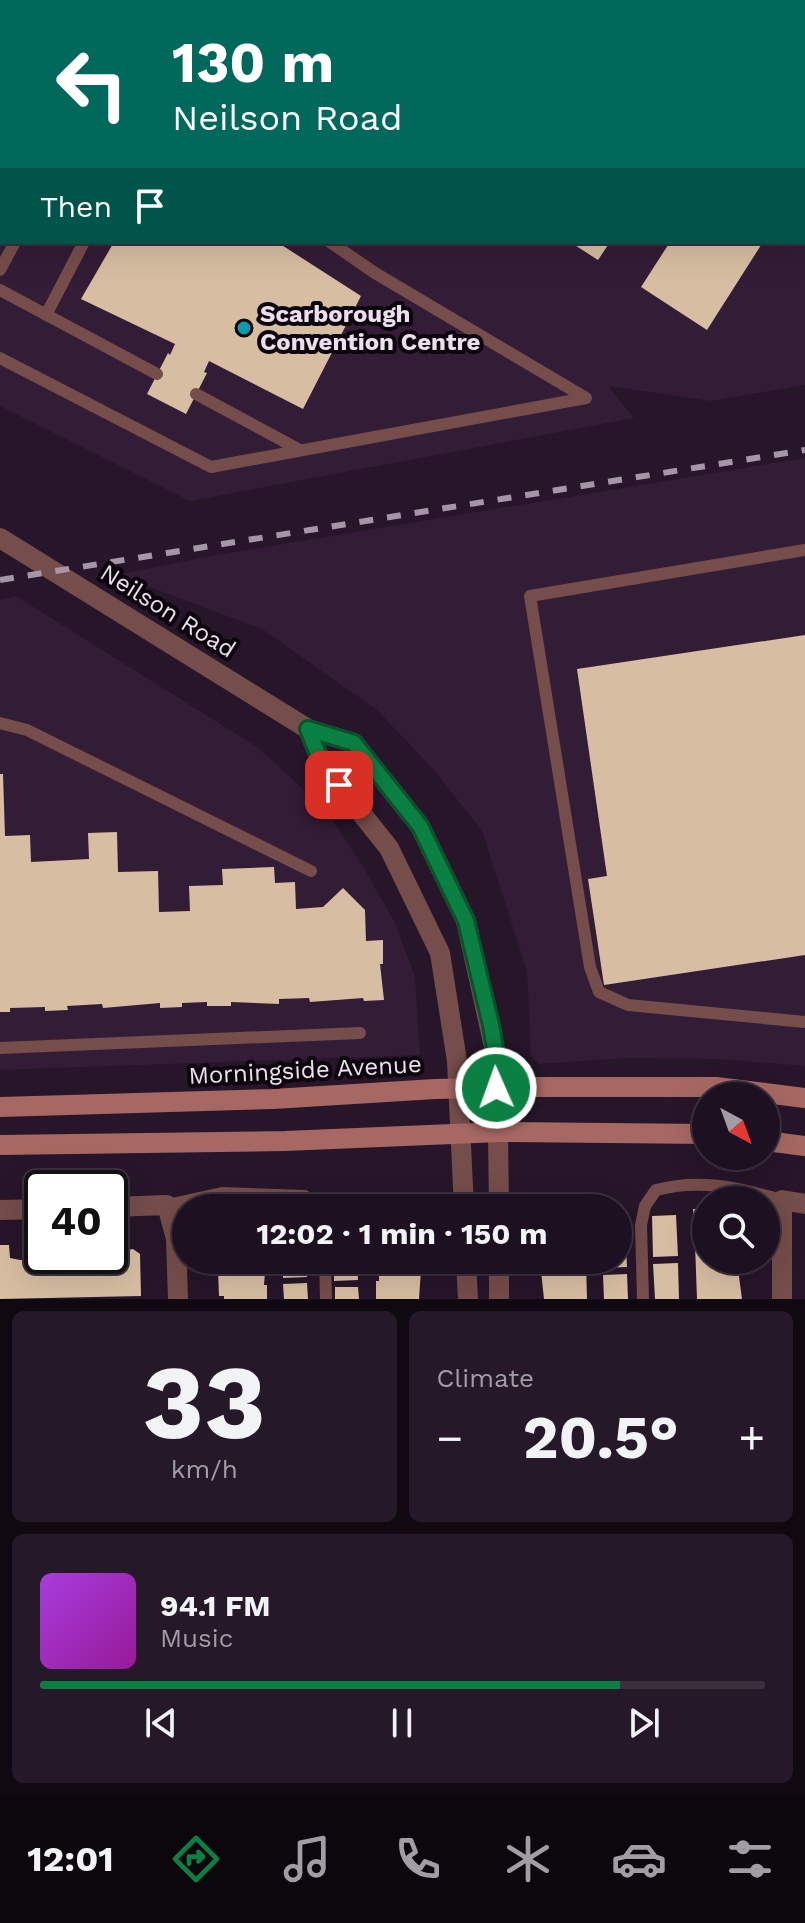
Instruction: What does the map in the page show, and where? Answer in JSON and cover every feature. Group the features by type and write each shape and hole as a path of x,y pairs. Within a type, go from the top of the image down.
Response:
{"main road":[{"name":"Morningside Avenue","path":"0,1107 273,1099 496,1088 716,1087 805,1098"},
{"path":"34,1107 34,1144"},
{"path":"0,1145 285,1141 500,1132 692,1134"},
{"path":"780,1143 805,1146"}],"street":[{"name":"Neilson Road","path":"0,538 308,729 354,743 420,826 466,921 491,1025 497,1060 499,1194"},
{"path":"308,729 322,764 389,848 440,953 457,1061 463,1194"},
{"path":"782,1299 782,1200 805,1204"},
{"path":"128,1206 167,1205 176,1239 178,1299"},
{"path":"0,1210 24,1209"},
{"path":"467,1274 468,1299"},
{"path":"499,1274 499,1299"}],"lane":[{"path":"0,270 14,244"},
{"path":"46,315 83,244"},
{"path":"0,358 211,467 586,398 375,273 333,244"},
{"path":"0,290 157,374"},
{"path":"196,394 300,450"},
{"path":"805,550 530,596 590,967 599,992 628,1005 805,1022"},
{"path":"0,723 27,730 311,871"},
{"path":"0,1048 360,1033"},
{"path":"643,1299 641,1225 645,1206 656,1190 680,1183 727,1185 782,1200"},
{"path":"217,1194 250,1194"},
{"path":"167,1205 172,1204"},
{"path":"325,1274 326,1299"}],"shaded area":[{"path":"0,244 805,244 805,385 711,401 608,386 634,418 190,501 0,406"},
{"path":"805,458 805,1066 718,1059 628,1058 539,1064 531,1056 527,971 482,831 435,771 377,710 262,629 117,575 216,555"},
{"path":"16,596 257,747 311,796 333,821 395,923 415,977 420,1055 0,1070 0,600"}],"building":[{"name":"Scarborough Convention Centre","path":"113,244 280,244 361,296 303,409 209,361 204,372 207,373 186,414 147,394 175,344 81,299"},
{"path":"573,244 609,244 598,260"},
{"path":"669,244 762,244 707,330 641,287"},
{"path":"805,635 805,955 604,985 588,879 607,876 577,669"},
{"path":"0,774 3,774 5,836 30,835 31,862 89,859 88,833 117,832 118,872 158,871 159,912 190,911 189,886 223,885 222,869 274,867 275,883 295,882 296,909 323,907 343,888 365,910 366,941 383,940 383,964 380,964 384,1000 364,1001 363,998 310,1002 309,998 279,999 279,1004 231,1002 231,1006 207,1006 207,1002 160,1008 160,1003 103,1008 102,1004 67,1006 68,1010 10,1008 10,1012 0,1012"},
{"path":"676,1215 678,1256 653,1257 652,1216"},
{"path":"0,1245 9,1245 10,1258 24,1260 24,1274 128,1274 128,1250 140,1254 141,1296 0,1299"},
{"path":"678,1263 679,1299 655,1299 653,1264"},
{"path":"218,1274 265,1274 267,1299 224,1299 224,1296 219,1296"},
{"path":"283,1274 307,1274 307,1277 283,1278"},
{"path":"334,1274 358,1274 358,1280 334,1281"},
{"path":"379,1274 421,1274 419,1299 376,1299 376,1281 379,1281"},
{"path":"541,1274 586,1274 587,1299 544,1299"},
{"path":"627,1274 628,1299 604,1299 603,1275"},
{"path":"696,1274 739,1274 742,1299 697,1299"},
{"path":"307,1283 308,1299 284,1299 283,1284"},
{"path":"335,1287 358,1287 359,1299 335,1299"}],"railway":[{"path":"0,580 805,450"}],"place":[{"name":"Scarborough Convention Centre","path":"244,328"}],"route":[{"path":"339,785 322,764 308,729 354,743 420,826 466,921 491,1025 497,1060 496,1088"}]}
